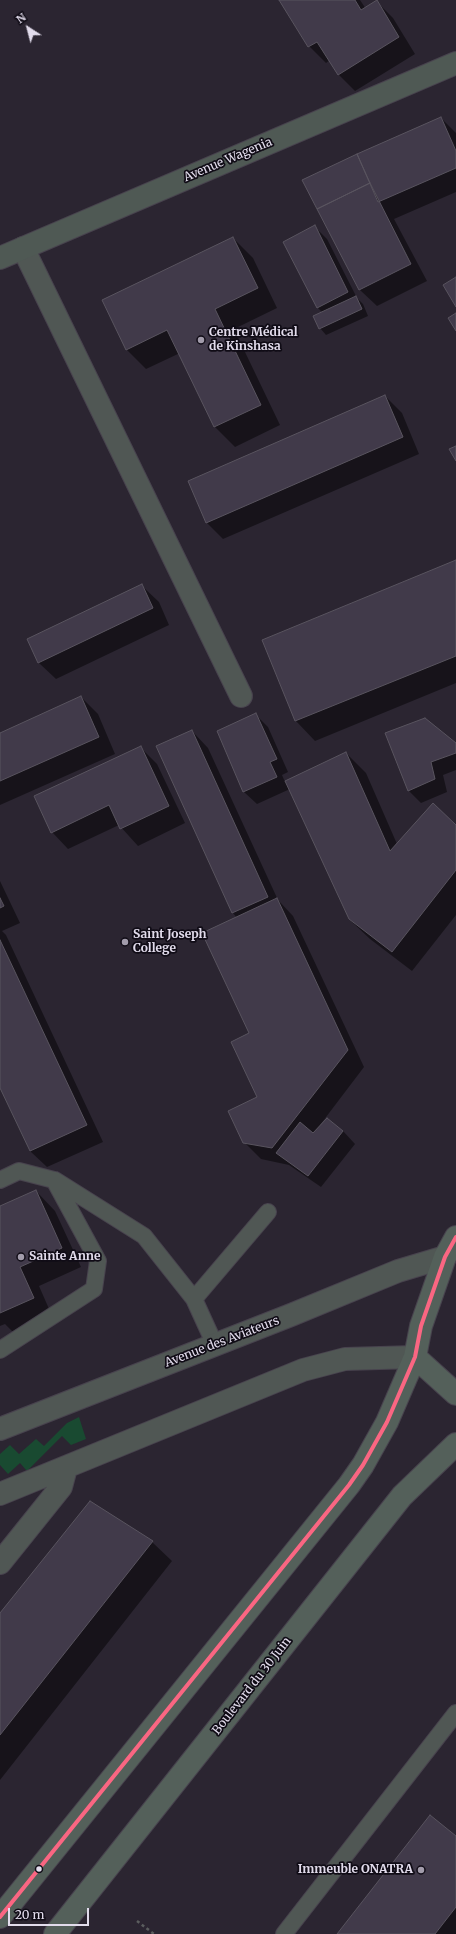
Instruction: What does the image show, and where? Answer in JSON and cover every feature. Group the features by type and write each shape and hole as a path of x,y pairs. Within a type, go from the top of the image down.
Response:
{"main road":[{"name":"Avenue Wagenia","path":"0,258 456,63"},
{"path":"0,1918 349,1485 370,1453 387,1422 415,1357 421,1326 445,1257 456,1237"},
{"path":"415,1357 456,1394"},
{"name":"Boulevard du 30 Juin","path":"55,1934 402,1496 456,1444"}],"street":[{"path":"23,248 241,696"},
{"name":"Avenue des Aviateurs","path":"0,1429 215,1345 398,1271 445,1257"},
{"path":"0,1494 303,1370 345,1358 415,1357"},
{"path":"0,1563 61,1487 66,1468"}],"lane":[{"path":"0,1180 19,1171 54,1180 144,1236 194,1299 215,1345"},
{"path":"0,1350 94,1289 98,1261 54,1180"},
{"path":"194,1299 268,1212"},
{"path":"284,1934 456,1713"}],"path":[{"path":"137,1920 154,1934"}],"green space":[{"path":"79,1417 86,1439 71,1445 62,1436 27,1471 20,1463 8,1474 0,1465 0,1454 10,1445 19,1454 36,1439 44,1446 67,1423"}],"building":[{"path":"279,0 355,0 361,10 377,0 399,37 338,75 317,42 308,47"},
{"path":"441,117 456,151 456,168 378,202 357,154"},
{"path":"357,154 370,183 317,209 302,180"},
{"path":"370,183 411,264 359,290 317,209"},
{"path":"315,225 348,292 317,308 283,242"},
{"name":"Centre Médical de Kinshasa","path":"233,237 258,288 215,309 261,405 214,427 167,330 126,350 102,300"},
{"path":"456,277 456,307 443,285"},
{"path":"356,296 362,309 319,329 313,316"},
{"path":"456,313 456,331 448,318"},
{"path":"385,395 403,437 206,523 188,481"},
{"path":"456,446 456,461 449,449"},
{"path":"456,560 456,656 295,721 262,640"},
{"path":"142,584 153,608 38,663 27,639"},
{"path":"81,696 99,737 0,781 0,733"},
{"path":"256,713 277,759 270,762 277,777 243,792 217,731"},
{"path":"425,718 456,743 456,753 431,762 435,779 408,791 385,733"},
{"path":"192,730 268,897 232,913 156,746"},
{"path":"141,746 169,806 120,829 109,805 51,833 34,796"},
{"path":"346,752 390,851 433,803 456,825 456,870 392,952 349,919 285,781"},
{"path":"0,898 4,906 0,908"},
{"path":"277,898 348,1050 272,1148 243,1143 228,1111 257,1097 231,1042 249,1033 202,933"},
{"path":"0,940 87,1125 30,1151 0,1088"},
{"path":"327,1118 343,1131 308,1176 276,1153 300,1122 313,1133"},
{"name":"Sainte Anne","path":"36,1190 62,1248 20,1267 34,1298 0,1313 0,1206"},
{"path":"90,1501 153,1541 0,1735 0,1613"},
{"name":"Immeuble ONATRA","path":"430,1815 456,1836 456,1907 435,1934 337,1934"}],"transit line":[{"path":"0,1917 349,1485 363,1465 387,1422 415,1357 421,1326 445,1257 456,1237"}],"place":[{"name":"Centre Médical de Kinshasa","path":"201,340"},
{"name":"Saint Joseph College","path":"125,942"},
{"name":"Sainte Anne","path":"21,1257"},
{"name":"Immeuble ONATRA","path":"421,1870"}]}
